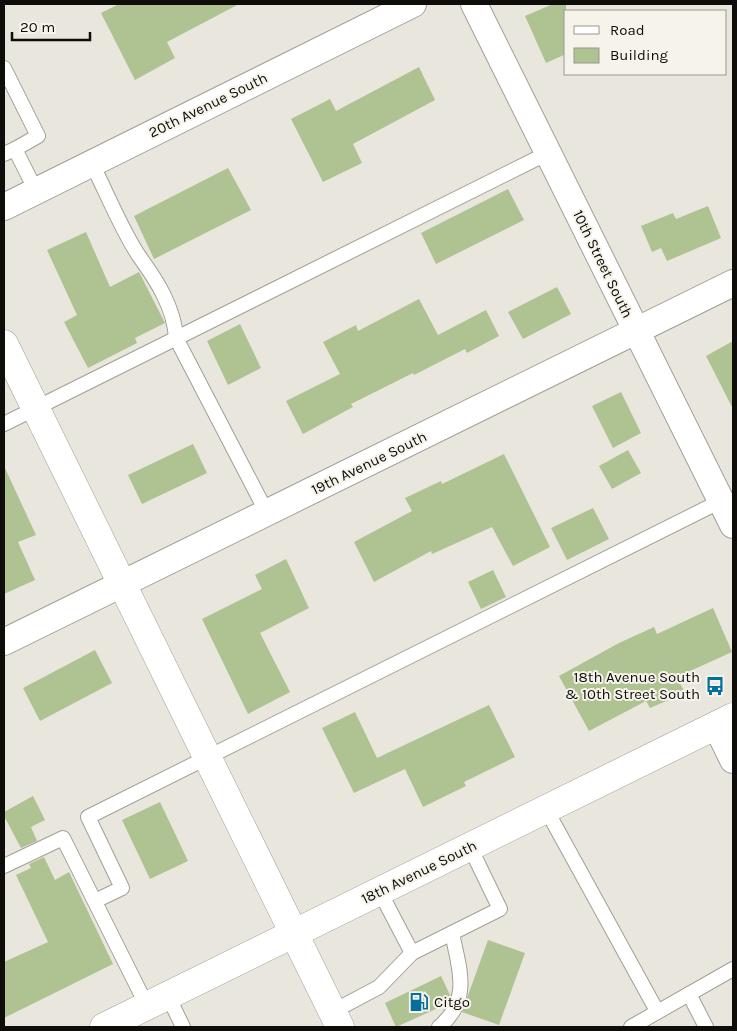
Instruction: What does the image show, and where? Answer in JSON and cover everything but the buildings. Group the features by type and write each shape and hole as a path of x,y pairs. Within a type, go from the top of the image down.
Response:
{"main road":[{"path":"4,344 336,1019"},
{"name":"18th Avenue South","path":"104,1027 547,811 725,721"}],"street":[{"name":"20th Avenue South","path":"4,207 413,4"},
{"name":"10th Street South","path":"474,4 733,525"},
{"name":"19th Avenue South","path":"4,642 637,332 733,283"},
{"path":"725,721 733,760"}],"lane":[{"path":"4,68 38,136 9,152 36,191"},
{"path":"4,424 548,153"},
{"path":"92,164 140,256 151,271 171,310 176,338 268,513"},
{"path":"95,901 122,888 88,817 721,501"},
{"path":"547,811 657,1011"},
{"path":"4,866 63,838 95,901 157,1001 183,1027"},
{"path":"336,1019 378,987 412,953 500,909 470,847"},
{"path":"380,892 412,953"},
{"path":"439,1027 446,1021 461,997 462,981 452,933"},
{"path":"631,1027 733,969"},
{"path":"690,994 706,1027"}],"place":[{"name":"18th Avenue South & 10th Street South","path":"715,686"},
{"name":"Citgo","path":"419,1002"}]}
